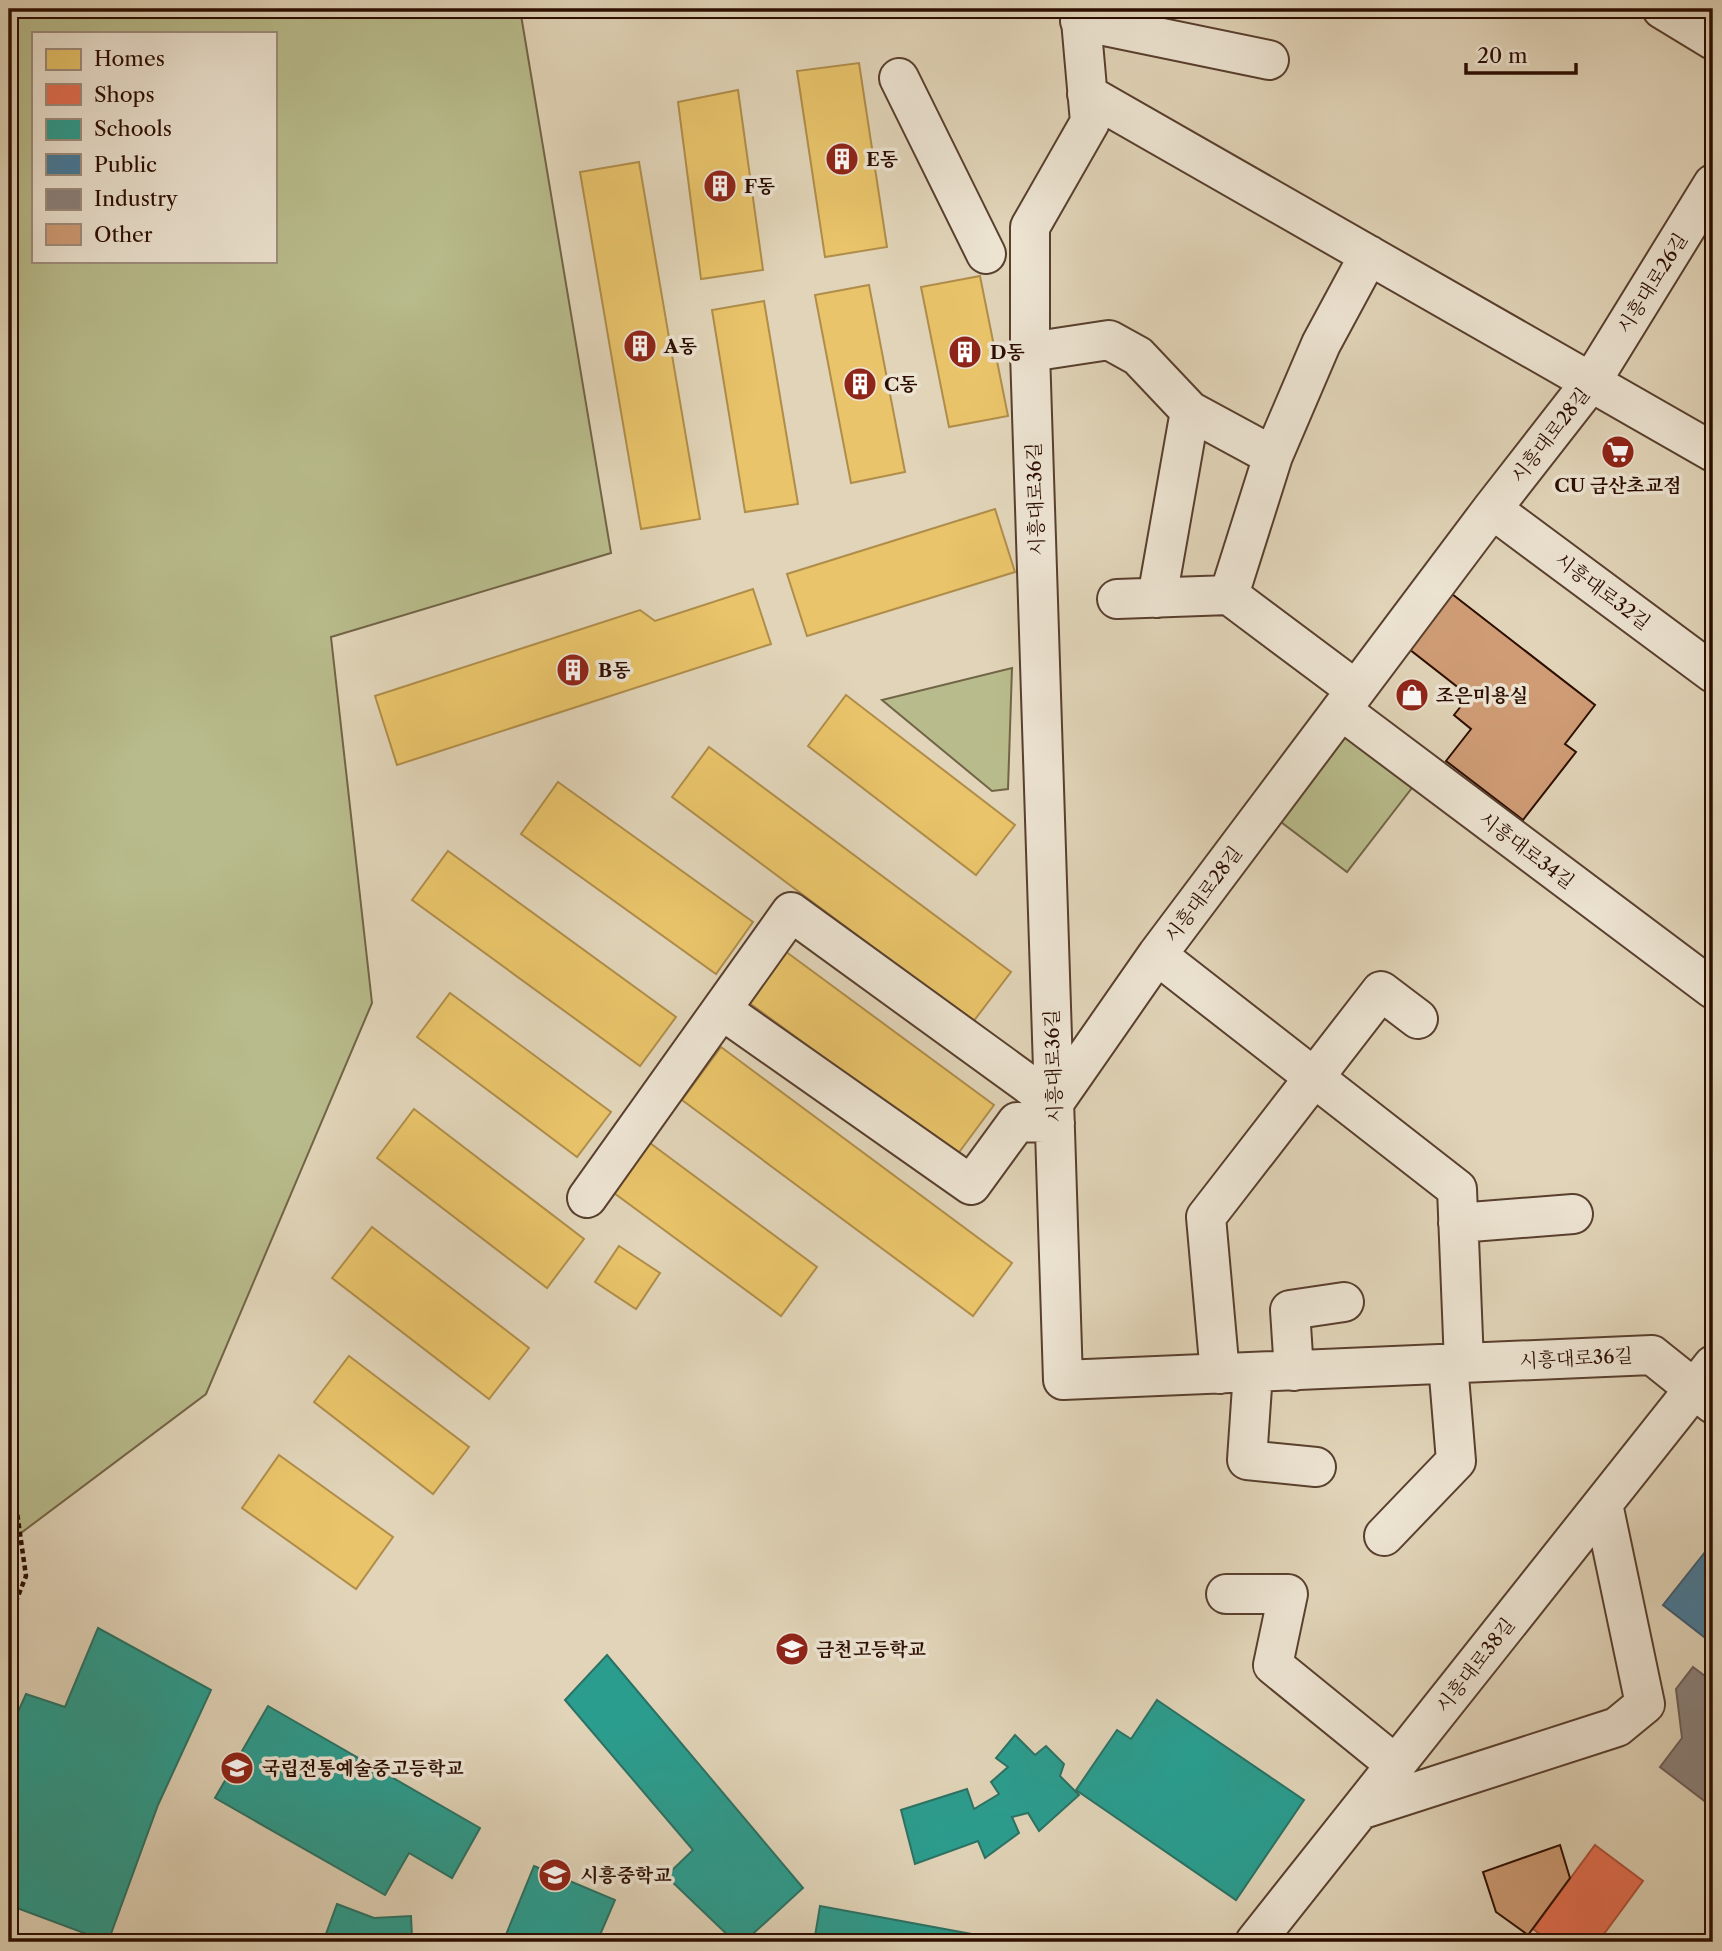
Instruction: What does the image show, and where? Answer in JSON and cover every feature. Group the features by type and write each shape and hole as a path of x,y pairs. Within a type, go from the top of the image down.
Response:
{"street":[{"path":"1662,9 1713,40"},
{"path":"1087,94 1080,15 1269,60"},
{"path":"899,78 986,254"},
{"name":"시흥대로28길","path":"1087,94 1713,452"},
{"name":"시흥대로36길","path":"1087,94 1090,121 1030,227 1030,352 1063,1380 1652,1355 1707,1386"},
{"name":"시흥대로26길","path":"1591,382 1713,184"},
{"path":"1229,595 1273,456 1321,344 1369,255"},
{"path":"1030,352 1109,340 1138,356 1190,411 1273,456"},
{"name":"시흥대로28길","path":"1054,1113 1157,955 1492,509 1591,382"},
{"path":"1157,598 1190,411"},
{"name":"시흥대로32길","path":"1492,509 1713,673"},
{"path":"1117,599 1229,595 1349,700"},
{"name":"시흥대로34길","path":"1349,700 1713,989"},
{"path":"587,1198 791,912 1054,1113"},
{"path":"1157,955 1457,1189 1456,1461 1384,1536"},
{"path":"1316,1466 1247,1460 1236,1373 1206,1217 1381,991 1418,1019"},
{"path":"722,1010 971,1185 1017,1122 1054,1113"},
{"path":"1458,1223 1573,1214"},
{"path":"1294,1371 1290,1310 1344,1302"},
{"name":"시흥대로38길","path":"1260,1940 1603,1504 1707,1386"},
{"path":"1360,1810 1617,1727 1645,1704 1603,1504"},
{"path":"1226,1594 1288,1594 1273,1665 1396,1765"}],"path":[{"path":"9,1456 26,1576 9,1619"}],"green space":[{"path":"9,9 520,9 611,553 331,637 372,1003 206,1394 9,1542"},
{"path":"1012,668 1008,789 992,791 882,700"},
{"path":"1340,737 1354,737 1415,784 1347,872 1277,819"}],"building: Homes":[{"name":"E동","path":"859,63 887,247 825,257 797,71"},
{"name":"F동","path":"738,90 763,270 701,279 678,102"},
{"name":"A동","path":"639,162 700,519 641,529 580,172"},
{"name":"D동","path":"980,276 1008,416 949,427 921,287"},
{"name":"C동","path":"869,285 905,472 851,483 815,295"},
{"path":"764,301 798,504 745,512 712,310"},
{"path":"995,509 1015,572 807,636 787,574"},
{"name":"B동","path":"753,589 771,644 397,765 375,696 640,610 655,621"},
{"path":"846,695 1015,825 976,875 808,746"},
{"path":"709,747 1011,972 973,1022 672,797"},
{"path":"558,782 753,922 716,974 521,834"},
{"path":"448,851 676,1017 640,1066 412,900"},
{"path":"785,951 994,1105 957,1155 748,1002"},
{"path":"450,993 611,1112 577,1157 417,1037"},
{"path":"721,1047 1012,1263 973,1316 682,1100"},
{"path":"414,1109 584,1239 547,1288 377,1158"},
{"path":"650,1143 817,1267 781,1316 614,1193"},
{"path":"372,1227 529,1348 489,1399 332,1278"},
{"path":"619,1246 660,1273 636,1309 595,1282"},
{"path":"349,1356 469,1447 433,1494 314,1402"},
{"path":"279,1455 393,1537 356,1589 242,1508"}],"building: Shops":[{"path":"1595,1845 1643,1881 1598,1942 1551,1942 1533,1929"}],"building: Schools":[{"path":"98,1628 211,1690 158,1805 108,1942 9,1905 9,1732 26,1694 65,1707"},
{"path":"607,1655 803,1888 744,1942 735,1942 666,1876 693,1850 565,1700"},
{"path":"1157,1700 1304,1800 1236,1900 1076,1790 1117,1730 1131,1739"},
{"path":"268,1706 480,1828 452,1878 409,1853 385,1895 215,1798"},
{"path":"1015,1735 1035,1755 1046,1746 1064,1764 1060,1776 1079,1795 1039,1831 1028,1813 1012,1817 1019,1833 985,1858 978,1841 915,1864 901,1810 967,1789 974,1809 999,1794 991,1782 1008,1767 996,1758"},
{"path":"534,1866 615,1900 597,1942 503,1942"},
{"path":"337,1904 374,1918 411,1916 412,1937 385,1938 384,1942 323,1942"},
{"path":"820,1906 1015,1942 814,1942"}],"building: Public":[{"path":"1713,1542 1713,1644 1663,1605"}],"building: Industry":[{"path":"1693,1667 1713,1682 1713,1794 1707,1803 1660,1767 1682,1738 1676,1689"}],"building: Other":[{"path":"1452,594 1595,705 1565,744 1576,752 1523,820 1446,761 1471,729 1454,715 1469,696 1409,649"},
{"path":"1560,1845 1570,1878 1528,1935 1496,1912 1483,1872"}],"place":[{"name":"E동","path":"842,159"},
{"name":"F동","path":"720,186"},
{"name":"A동","path":"640,346"},
{"name":"D동","path":"965,352"},
{"name":"C동","path":"860,384"},
{"name":"CU 금산초교점","path":"1618,452"},
{"name":"B동","path":"573,670"},
{"name":"조은미용실","path":"1412,695"},
{"name":"금천고등학교","path":"792,1649"},
{"name":"국립전통예술중고등학교","path":"237,1768"},
{"name":"시흥중학교","path":"555,1875"}]}
